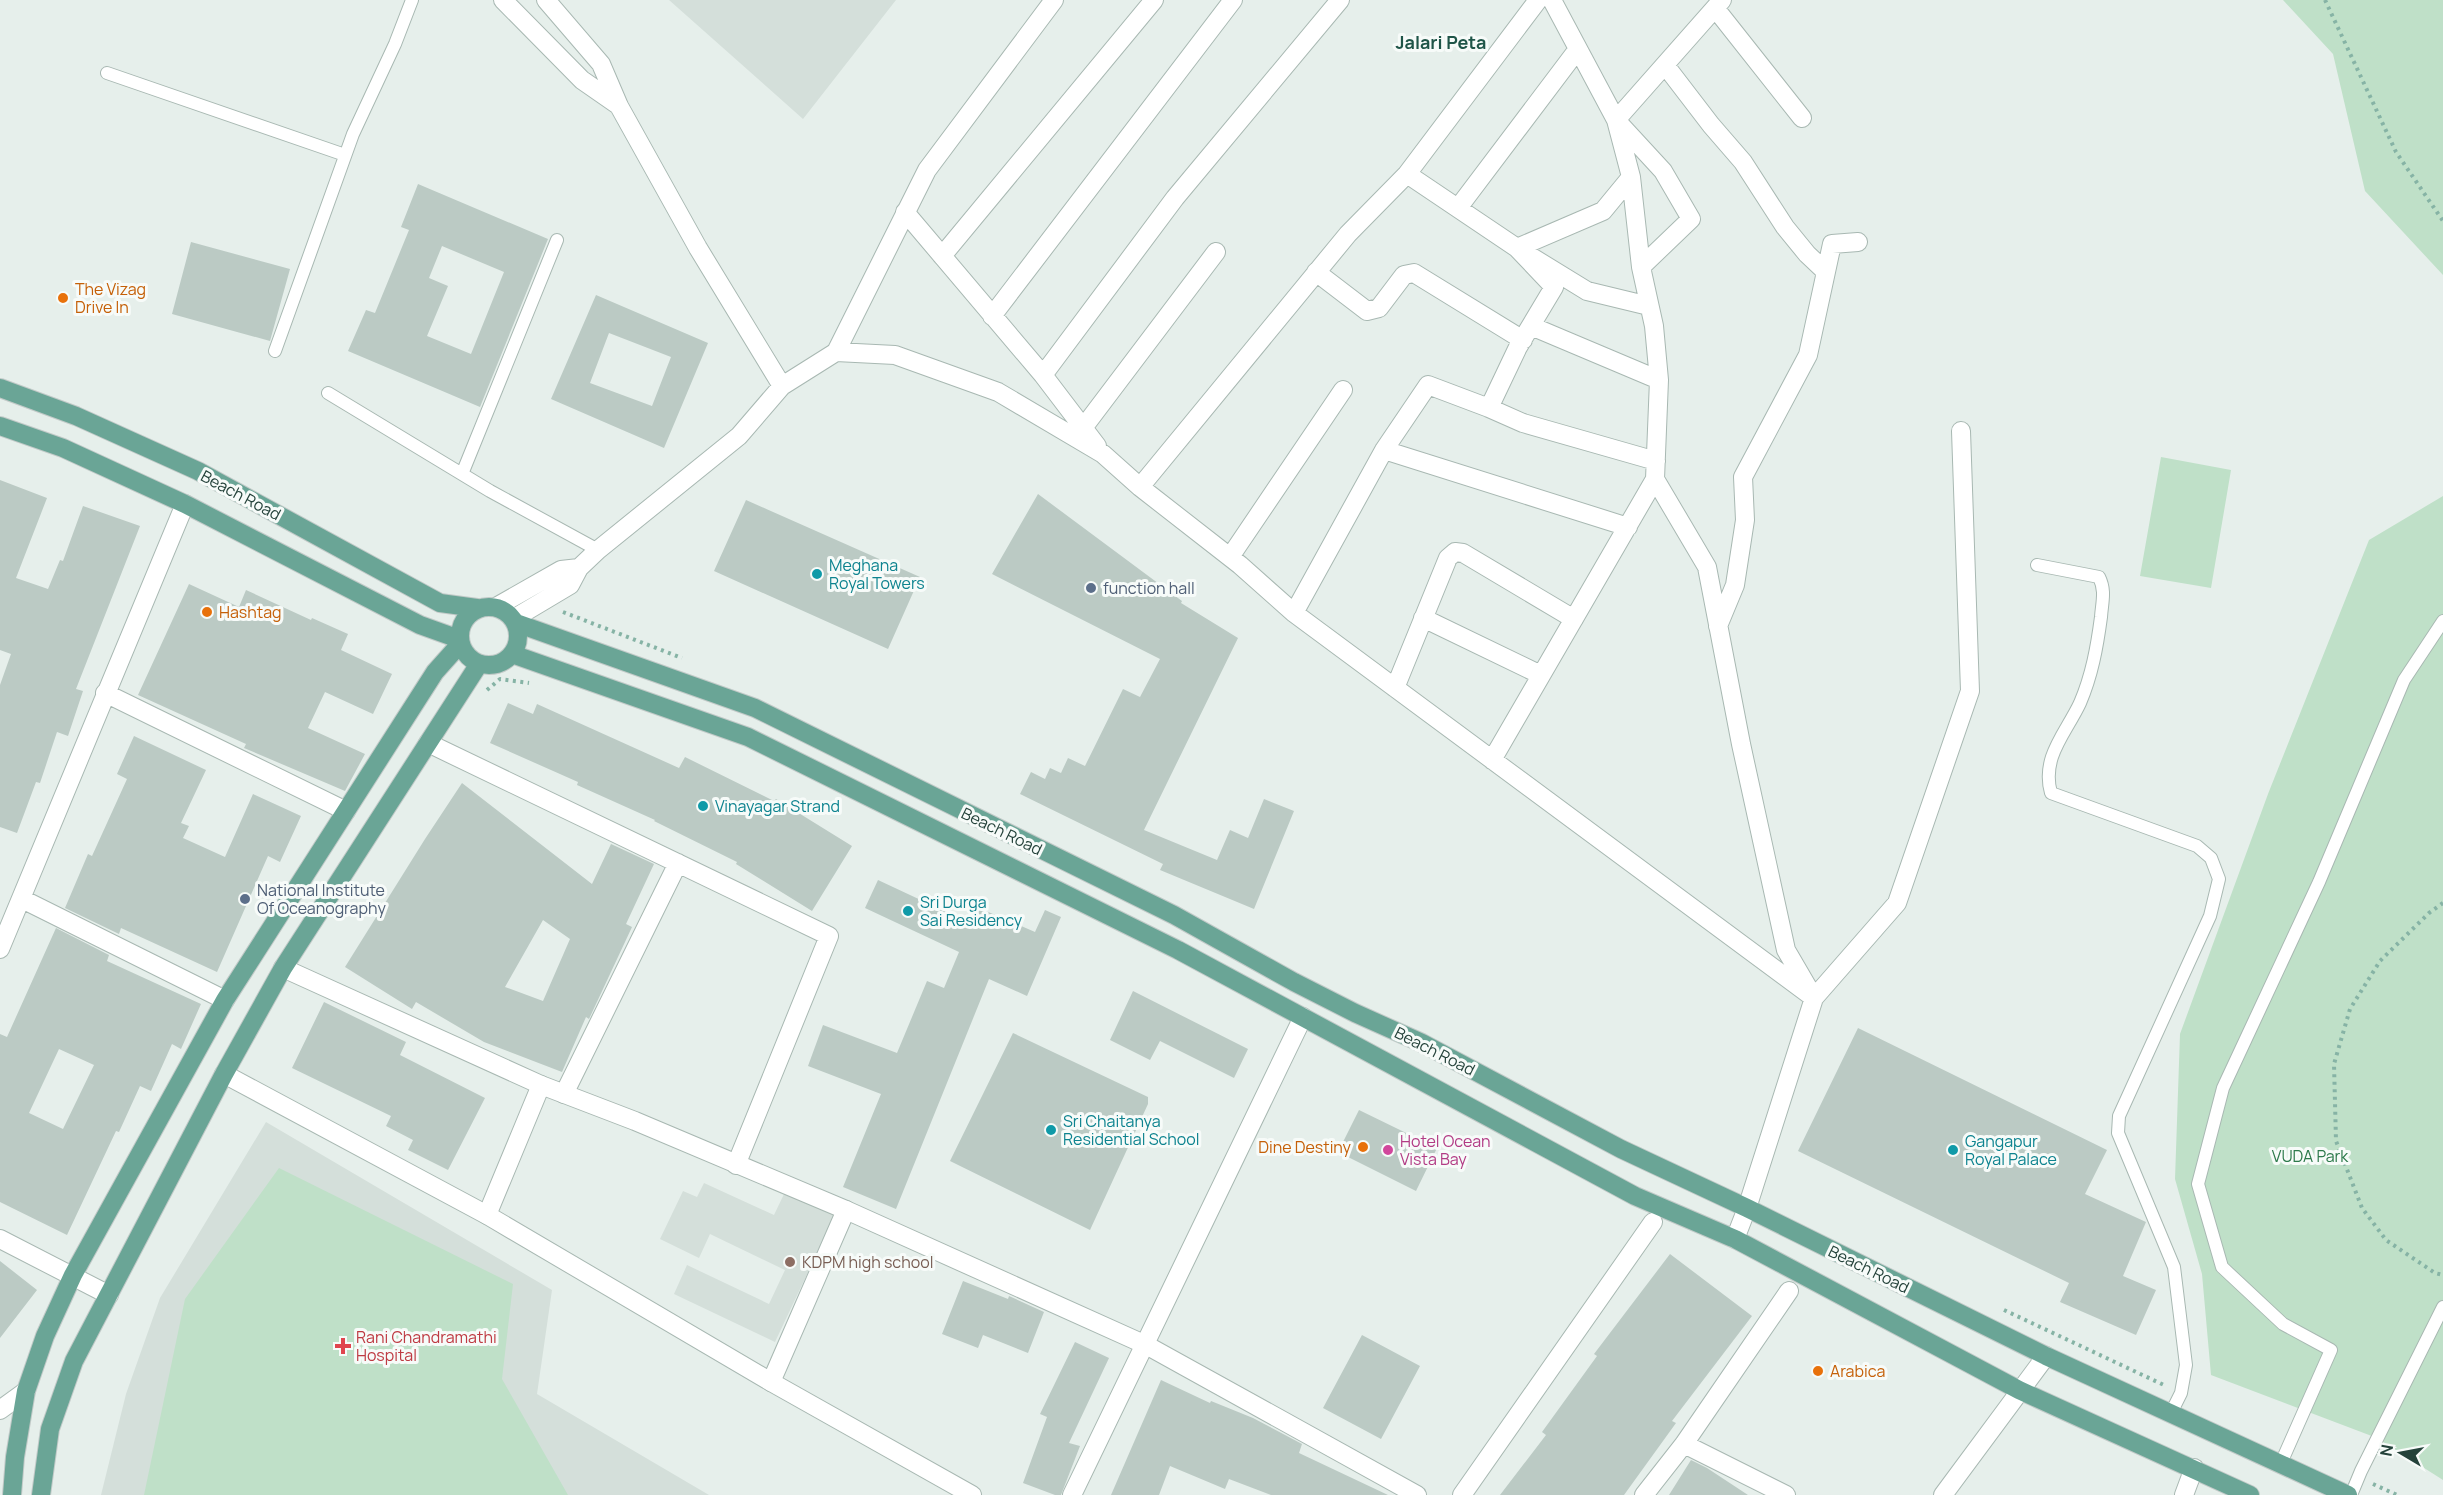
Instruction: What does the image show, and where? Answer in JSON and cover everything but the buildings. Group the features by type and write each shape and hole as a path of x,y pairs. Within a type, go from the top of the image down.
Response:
{"main road":[{"name":"Beach Road","path":"0,388 76,416 198,471 440,603 477,608"},
{"name":"Beach Road","path":"0,426 63,448 185,504 420,625 460,642"},
{"path":"477,608 502,609 514,621 518,634 517,644 512,654 497,664 479,664 467,656 460,642 460,627 467,616 477,608"},
{"name":"Beach Road","path":"514,621 755,708 1174,915 1354,1013 1422,1043 1621,1149 1747,1208 2046,1356 2350,1495"},
{"path":"12,1495 15,1457 26,1391 45,1336 73,1275 225,1000 435,672 460,642"},
{"name":"Beach Road","path":"512,654 748,737 1178,950 1635,1196 1735,1239 2019,1390 2250,1495"},
{"path":"41,1495 50,1429 74,1361 225,1074 283,968 479,664"}],"street":[{"path":"503,0 582,80 619,106"},
{"path":"546,0 601,63 619,106 698,248 782,386"},
{"path":"514,621 570,585 579,568 598,550 739,436 782,386 836,352 927,170 1054,0"},
{"path":"942,256 1154,0"},
{"path":"992,316 1233,0"},
{"path":"1043,375 1175,198 1340,0"},
{"path":"1140,487 1348,234 1407,174 1538,0"},
{"path":"1492,760 1628,527 1655,470 1659,380 1654,326 1641,267 1631,177 1616,120 1552,0"},
{"path":"1616,120 1719,4 1802,118"},
{"path":"1458,208 1578,49"},
{"path":"1665,65 1743,162 1785,227 1807,254 1826,272"},
{"path":"1616,120 1663,171 1691,219 1641,267"},
{"path":"1407,174 1517,248 1587,291 1649,306"},
{"path":"1517,248 1603,211 1631,177"},
{"path":"905,212 1043,375 1103,454 1140,487 1230,557 1294,613 1814,998"},
{"path":"1718,626 1735,585 1745,520 1743,477 1808,355 1832,244 1858,242"},
{"path":"1489,408 1527,333 1554,287 1517,248"},
{"path":"1083,428 1216,252"},
{"path":"1316,272 1367,311 1379,308 1404,275 1414,273 1527,333 1659,380"},
{"path":"836,352 895,355 998,392 1103,454"},
{"path":"1294,613 1384,450 1428,385 1522,423 1655,470 1707,567 1786,950 1814,998"},
{"path":"1230,557 1343,390"},
{"path":"1735,1239 1814,998 1897,903 1970,691 1961,431"},
{"path":"1384,450 1628,527"},
{"path":"0,949 185,504"},
{"path":"1395,688 1448,558 1455,552 1463,554 1574,619"},
{"path":"496,607 561,570 579,568"},
{"path":"1424,618 1541,675"},
{"path":"105,693 346,811"},
{"path":"428,743 829,936 736,1165"},
{"path":"564,1094 678,863"},
{"path":"22,899 225,1000"},
{"path":"283,968 541,1086 846,1210 1146,1345 1417,1495"},
{"path":"1072,1495 1302,1017"},
{"path":"225,1074 488,1215 771,1382 972,1495"},
{"path":"488,1215 541,1086"},
{"path":"771,1382 846,1210"},
{"path":"1462,1495 1653,1222"},
{"path":"0,1239 109,1295"},
{"path":"1644,1495 1684,1444 1789,1291"},
{"path":"1943,1495 2046,1356"},
{"path":"0,1410 26,1391"},
{"path":"1684,1444 1786,1495"},
{"path":"2184,1495 2194,1468"}],"lane":[{"path":"275,351 353,134 395,44 412,0"},
{"path":"107,73 345,155"},
{"path":"462,474 557,240"},
{"path":"328,393 462,474 598,550"},
{"path":"2037,565 2099,577 2104,588 2095,660 2079,704 2050,758 2048,782 2051,793 2197,846 2211,858 2219,879 2210,916 2119,1116 2118,1133 2174,1267 2186,1365 2181,1393 2171,1413"},
{"path":"2281,1463 2331,1350 2283,1324 2222,1267 2198,1184 2223,1088 2319,882 2404,680 2443,621"},
{"path":"2350,1495 2443,1307"}],"path":[{"path":"2325,0 2396,152 2443,221"},
{"path":"484,693 500,679 534,684"},
{"path":"2443,903 2429,913 2380,961 2350,1009 2334,1064 2336,1141 2362,1208 2386,1240 2435,1273 2443,1275"}],"shaded area":[{"path":"669,0 896,0 803,119"},
{"name":"Rani Chandramathi Hospital","path":"266,1122 552,1290 537,1394 709,1495 101,1495 126,1394 160,1298"},
{"name":"KDPM high school","path":"704,1183 774,1215 785,1192 835,1215 775,1342 674,1294 687,1265 769,1304 785,1270 710,1234 699,1258 660,1239 683,1191 697,1197"}],"green space":[{"path":"2283,0 2443,0 2443,275 2365,191 2333,54"},
{"path":"2161,457 2231,470 2211,588 2140,576"},
{"name":"VUDA Park","path":"2443,496 2443,1480 2377,1438 2211,1375 2202,1274 2175,1179 2180,1034 2268,794 2369,540"},
{"name":"Rani Chandramathi Hospital","path":"279,1168 513,1284 502,1379 568,1495 144,1495 185,1299"}],"place":[{"name":"The Vizag Drive In","path":"63,298"},
{"name":"Meghana Royal Towers","path":"817,574"},
{"name":"function hall","path":"1091,588"},
{"name":"Hashtag","path":"207,612"},
{"name":"Vinayagar Strand","path":"703,806"},
{"name":"National Institute Of Oceanography","path":"245,899"},
{"name":"Sri Durga Sai Residency","path":"908,911"},
{"name":"Sri Chaitanya Residential School","path":"1051,1130"},
{"name":"Dine Destiny","path":"1363,1147"},
{"name":"Hotel Ocean Vista Bay","path":"1388,1150"},
{"name":"Gangapur Royal Palace","path":"1953,1150"},
{"name":"KDPM high school","path":"790,1262"},
{"name":"Rani Chandramathi Hospital","path":"343,1346"},
{"name":"Arabica","path":"1818,1371"}],"district":[{"name":"Jalari Peta","path":"1441,43"}]}
